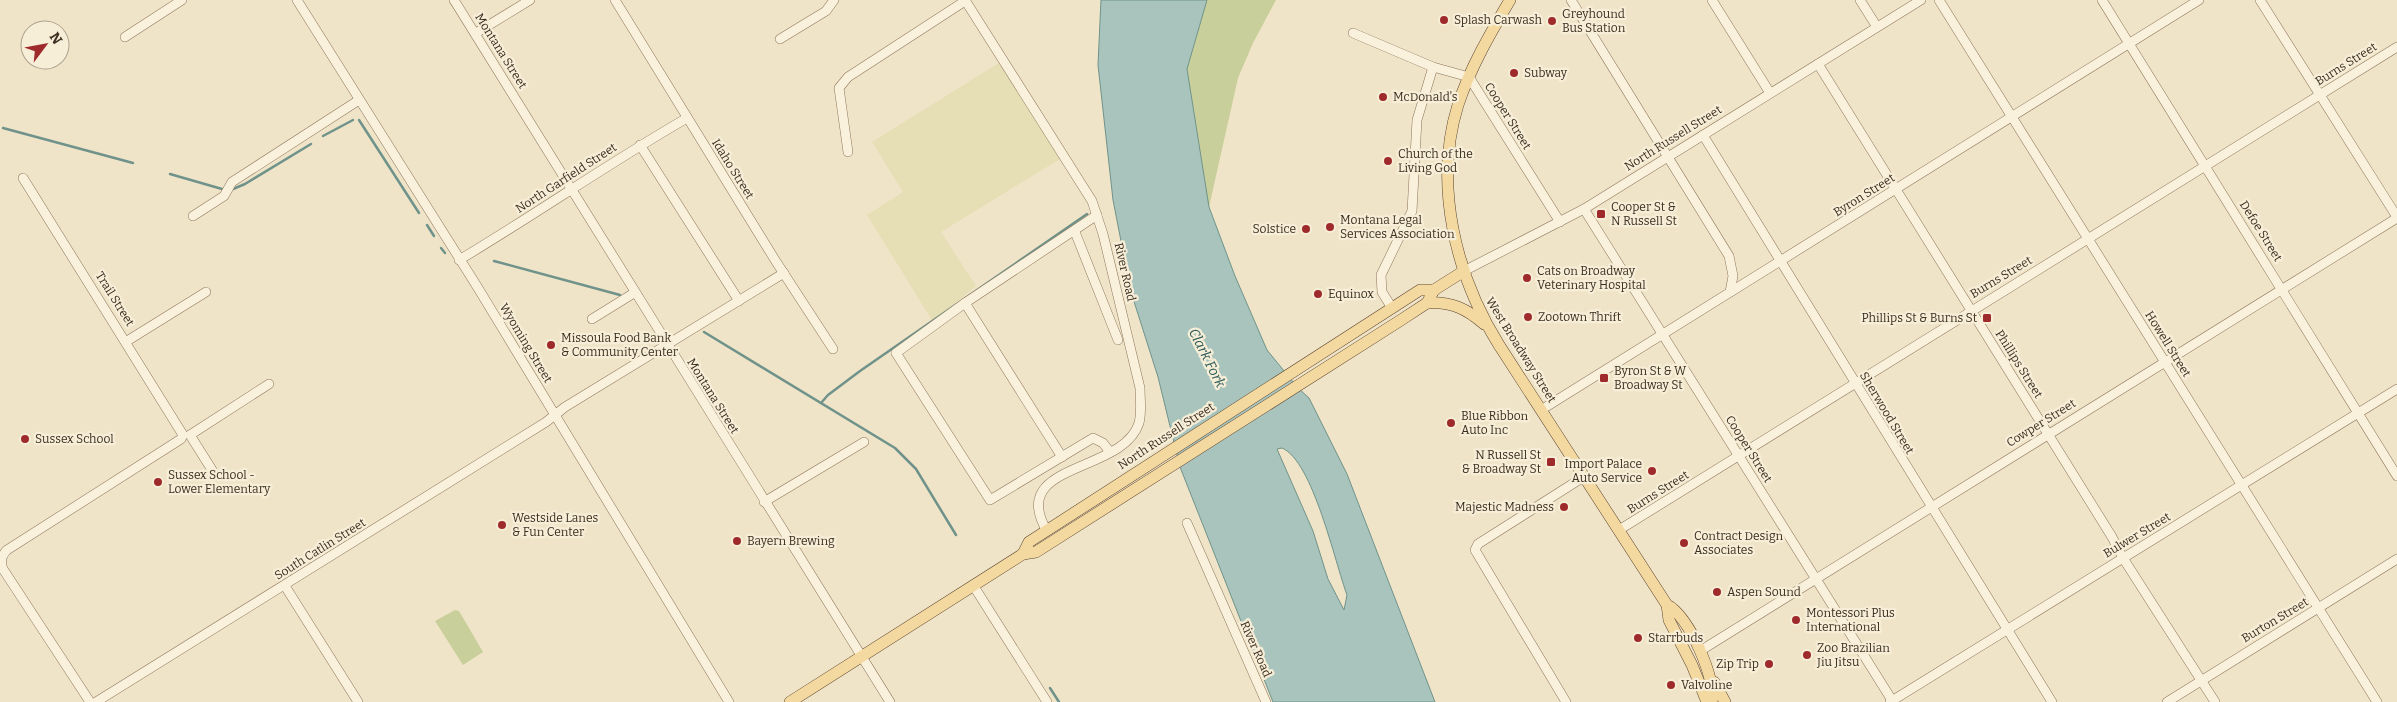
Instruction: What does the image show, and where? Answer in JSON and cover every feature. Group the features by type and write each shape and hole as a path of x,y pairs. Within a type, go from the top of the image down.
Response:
{"main road":[{"name":"West Broadway Street","path":"1510,0 1484,44 1469,77 1458,106 1450,139 1449,168 1453,225 1469,289 1489,329 1667,605 1669,620 1708,702"},
{"name":"North Russell Street","path":"790,702 1023,554 1036,552 1427,303 1434,290 1464,271"},
{"name":"North Russell Street","path":"1023,554 1029,542 1150,462 1420,290 1434,290"},
{"path":"1427,303 1439,302 1457,305 1489,329"},
{"name":"West Broadway Street","path":"1667,605 1678,611 1702,657 1712,690 1712,702"},
{"path":"1702,657 1725,702"}],"street":[{"path":"124,37 182,0"},
{"name":"Wyoming Street","path":"297,0 460,260 729,702"},
{"name":"Montana Street","path":"454,0 634,293 890,702"},
{"path":"476,34 530,0"},
{"name":"Idaho Street","path":"616,0 687,118 833,349"},
{"path":"780,39 826,11 834,0"},
{"path":"1571,0 1667,158 1730,256 1733,276 1730,292"},
{"path":"1712,0 1770,93"},
{"path":"1860,0 1877,27"},
{"name":"North Russell Street","path":"1464,271 1584,209 1921,0"},
{"name":"Howell Street","path":"1939,0 2376,702"},
{"name":"Defoe Street","path":"2102,0 2397,476"},
{"name":"Byron Street","path":"1541,410 2199,0"},
{"path":"2260,0 2397,218"},
{"path":"848,152 839,88 848,77 965,1"},
{"name":"River Road","path":"965,1 1092,201 1098,215 1138,380 1141,402 1138,423 1132,435 1110,452 1052,481 1042,489 1037,501 1037,513 1046,530"},
{"name":"Cooper Street","path":"1353,33 1433,67 1469,77 1560,222"},
{"name":"Burns Street","path":"1620,530 1971,310 2397,47"},
{"name":"Phillips Street","path":"1818,64 2123,558 2215,702"},
{"path":"1392,308 1382,292 1381,276 1412,211 1418,120 1433,67"},
{"path":"193,216 224,196 232,182 360,100"},
{"name":"North Garfield Street","path":"460,260 572,191 640,145 687,118"},
{"name":"Sherwood Street","path":"1703,135 1854,384 2052,702"},
{"path":"640,145 740,301"},
{"name":"Trail Street","path":"23,178 187,435 212,470"},
{"name":"Cooper Street","path":"1584,209 1892,702"},
{"path":"1098,215 966,303 896,353 990,500 1093,438 1103,443 1110,452"},
{"name":"Cowper Street","path":"1702,657 1816,578 2397,218"},
{"path":"1074,232 1118,340"},
{"name":"South Catlin Street","path":"96,702 285,586 667,344 784,273"},
{"path":"127,341 206,292"},
{"path":"592,319 634,293"},
{"path":"966,303 1062,457"},
{"path":"90,702 3,569 1,561 6,550 269,384"},
{"name":"Bulwer Street","path":"1892,702 2397,389"},
{"path":"764,502 864,442"},
{"path":"1566,702 1475,550 1478,544 1585,476"},
{"name":"River Road","path":"1187,523 1266,702"},
{"name":"Burton Street","path":"2167,702 2397,559"},
{"path":"973,585 1045,701"},
{"path":"285,586 358,702"}],"shaded area":[{"path":"1002,61 1060,159 941,232 976,286 933,322 867,215 903,192 872,142"}],"green space":[{"path":"1207,0 1276,0 1253,43 1238,78 1209,207 1187,69"},
{"path":"455,610 459,611 483,652 463,665 435,621"}],"water":[{"name":"Clark Fork","path":"1101,0 1207,0 1187,69 1209,207 1235,276 1267,350 1298,388 1309,398 1347,474 1435,702 1273,702 1180,467 1158,377 1131,292 1113,200 1098,65","holes":["1282,448 1293,457 1304,472 1322,514 1347,595 1344,610 1328,579 1313,531 1277,449"]}],"waterway":[{"path":"323,136 353,120"},
{"path":"359,120 419,213"},
{"path":"3,128 133,163"},
{"path":"233,189 245,184 311,144"},
{"path":"170,174 222,189"},
{"path":"821,403 828,395 860,371 1087,214"},
{"path":"427,225 434,236"},
{"path":"441,248 445,253"},
{"path":"494,261 620,295"},
{"path":"704,332 895,448 916,469 956,535"},
{"path":"1050,688 1059,702"}],"place":[{"name":"Splash Carwash","path":"1444,20"},
{"name":"Greyhound Bus Station","path":"1552,21"},
{"name":"Subway","path":"1514,73"},
{"name":"McDonald's","path":"1383,97"},
{"name":"Church of the Living God","path":"1388,161"},
{"name":"Cooper St & N Russell St","path":"1601,214"},
{"name":"Montana Legal Services Association","path":"1330,227"},
{"name":"Solstice","path":"1306,229"},
{"name":"Cats on Broadway Veterinary Hospital","path":"1527,278"},
{"name":"Equinox","path":"1318,294"},
{"name":"Zootown Thrift","path":"1528,317"},
{"name":"Phillips St & Burns St","path":"1987,318"},
{"name":"Missoula Food Bank & Community Center","path":"551,345"},
{"name":"Byron St & W Broadway St","path":"1604,378"},
{"name":"Blue Ribbon Auto Inc","path":"1451,423"},
{"name":"Sussex School","path":"25,439"},
{"name":"N Russell St & Broadway St","path":"1551,462"},
{"name":"Import Palace Auto Service","path":"1652,471"},
{"name":"Sussex School - Lower Elementary","path":"158,482"},
{"name":"Majestic Madness","path":"1564,507"},
{"name":"Westside Lanes & Fun Center","path":"502,525"},
{"name":"Bayern Brewing","path":"737,541"},
{"name":"Contract Design Associates","path":"1684,543"},
{"name":"Aspen Sound","path":"1717,592"},
{"name":"Montessori Plus International","path":"1796,620"},
{"name":"Starrbuds","path":"1638,638"},
{"name":"Zoo Brazilian Jiu Jitsu","path":"1807,655"},
{"name":"Zip Trip","path":"1769,664"},
{"name":"Valvoline","path":"1671,685"}]}
